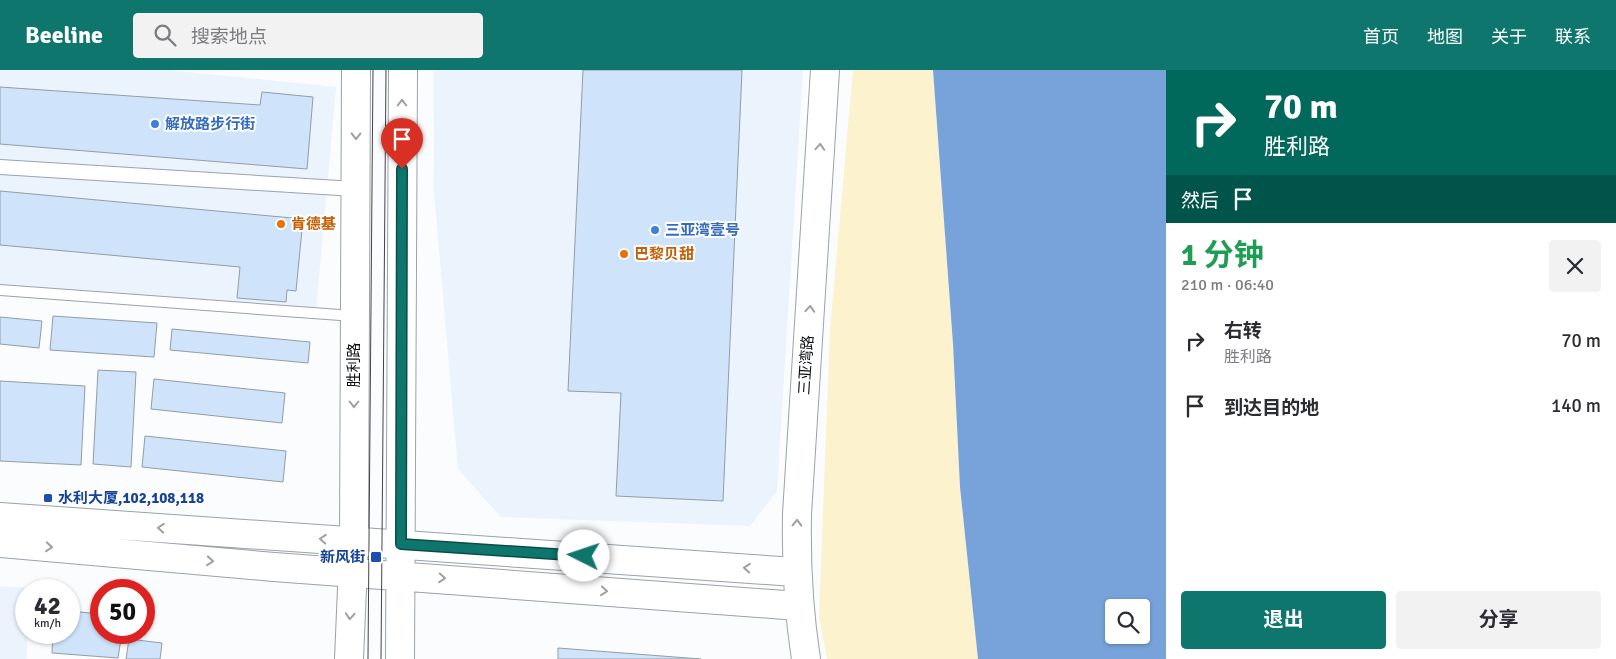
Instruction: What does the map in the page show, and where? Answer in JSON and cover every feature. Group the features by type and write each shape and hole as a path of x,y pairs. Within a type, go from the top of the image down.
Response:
{"main road":[{"name":"胜利路","path":"349,659 354,541 356,70"},
{"path":"400,659 402,70"},
{"name":"三亚湾路","path":"806,659 795,572 825,70"},
{"path":"0,517 795,572"},
{"path":"0,543 798,606"}],"street":[{"path":"0,167 355,189"}],"lane":[{"path":"0,290 355,316"}],"shaded area":[{"path":"0,70 167,70 336,87 316,311 0,286"},
{"path":"434,70 803,70 777,491 750,526 501,517 458,469 434,191"},
{"path":"0,586 15,587 15,644 27,644 26,659 0,659"}],"sand":[{"path":"853,70 933,70 953,344 960,487 978,659 827,659 819,617 830,330"}],"water":[{"path":"933,70 1166,70 1166,659 978,659 960,487 953,344"}],"building":[{"name":"三亚湾壹号","path":"583,70 742,70 723,501 616,496 621,393 568,391"},
{"name":"解放路步行街","path":"0,87 260,105 262,92 313,97 307,169 0,144"},
{"path":"0,191 303,219 296,291 287,290 286,302 237,298 240,267 0,245"},
{"path":"53,316 157,323 154,357 50,350"},
{"path":"0,317 42,321 39,348 0,344"},
{"path":"172,329 310,342 308,363 170,350"},
{"path":"98,370 136,372 131,467 93,464"},
{"path":"154,379 285,393 282,423 151,409"},
{"path":"0,381 85,386 81,465 0,461"},
{"path":"145,436 286,451 283,482 142,467"},
{"path":"80,612 90,613 90,644 120,644 118,658 52,653 52,644 80,644"},
{"path":"162,643 160,659 126,659 128,644"},
{"path":"558,648 701,659 558,659"}],"tram line":[{"path":"368,659 373,70"},
{"path":"381,659 386,70"}],"place":[{"name":"解放路步行街","path":"155,124"},
{"name":"肯德基","path":"281,224"},
{"name":"三亚湾壹号","path":"655,230"},
{"name":"巴黎贝甜","path":"624,254"},
{"name":"水利大厦,102,108,118","path":"48,498"},
{"name":"新风街","path":"376,557"}],"route":[{"path":"402,169 401,544 584,556"}]}
